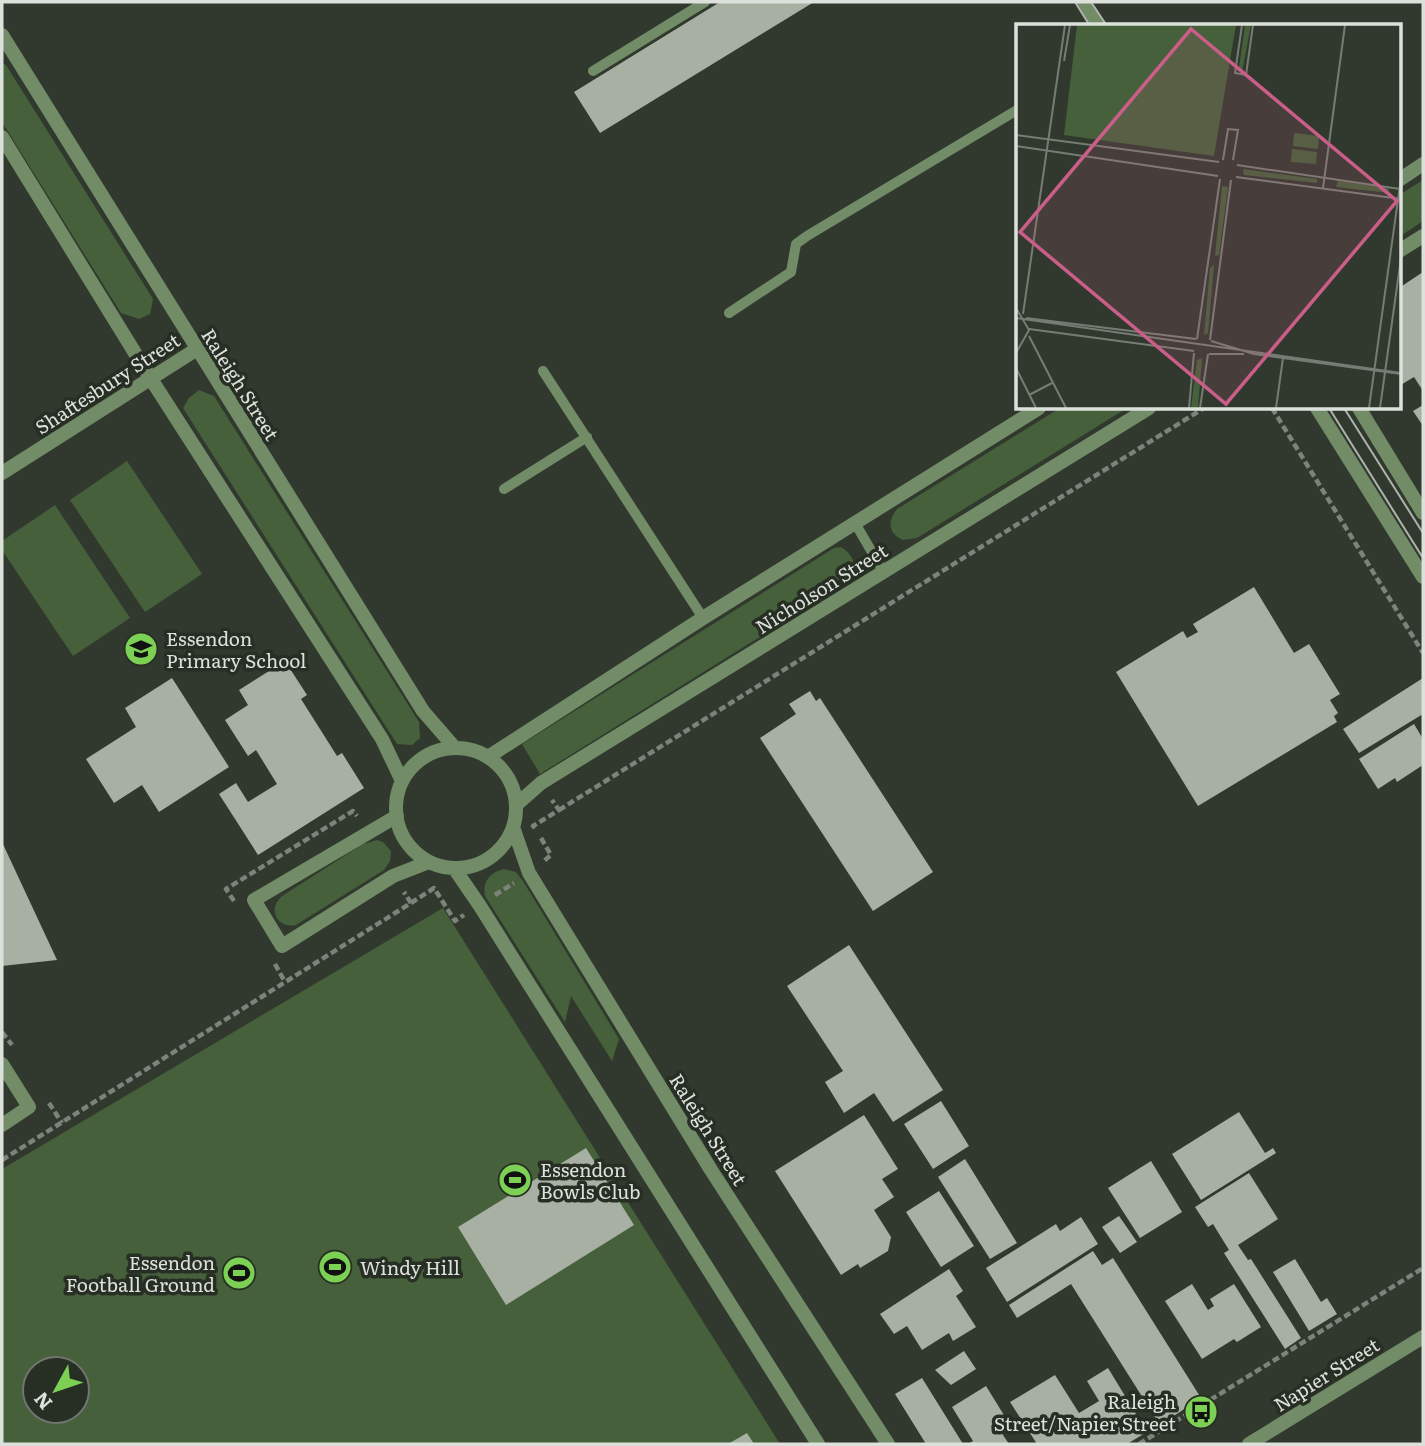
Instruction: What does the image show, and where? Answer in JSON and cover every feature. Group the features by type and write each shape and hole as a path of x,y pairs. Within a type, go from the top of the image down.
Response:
{"street":[{"path":"1084,2 1098,24"},
{"name":"Raleigh Street","path":"2,35 423,711 455,748"},
{"path":"2,137 151,379 382,739 402,781"},
{"path":"1400,179 1423,164"},
{"path":"1400,250 1423,236"},
{"name":"Shaftesbury Street","path":"2,473 197,349"},
{"name":"Nicholson Street","path":"488,757 703,618 1036,410"},
{"name":"Nicholson Street","path":"516,804 541,783 1146,410"},
{"path":"1318,410 1423,577"},
{"path":"1360,410 1423,513"},
{"path":"455,748 472,750 488,757 502,769 512,786 516,804 513,827 504,844 491,858 473,866 454,868 429,862 414,850 402,834 397,816 397,798 402,781 411,768 424,757 439,750 455,748"},
{"path":"397,816 254,900 282,946 393,876 429,862"},
{"name":"Raleigh Street","path":"513,827 529,873 711,1170 888,1444"},
{"path":"454,868 818,1444"},
{"path":"2,1064 29,1107 2,1125"},
{"name":"Napier Street","path":"1249,1444 1423,1337"}],"lane":[{"path":"593,71 705,2"},
{"path":"729,313 791,272 796,244 807,236 1016,111"},
{"path":"543,371 703,618"},
{"path":"505,489 587,437"},
{"path":"855,523 883,571"}],"path":[{"path":"411,903 434,888 455,921 480,906 551,855 533,826 1201,410"},
{"path":"1273,410 1423,653"},
{"path":"541,783 559,810"},
{"path":"2,1160 285,982"},
{"path":"1139,1444 1423,1268"}],"green space":[{"path":"2,63 6,65 153,299 150,314 139,319 121,313 2,122"},
{"path":"1423,180 1423,221 1400,236 1400,194"},
{"path":"199,390 214,396 419,722 420,738 412,745 397,744 183,408 189,398"},
{"path":"1057,410 1124,410 917,538 903,540 894,534 891,522 897,509"},
{"path":"127,461 202,574 145,612 70,500"},
{"path":"55,505 130,618 73,656 2,550 2,541"},
{"path":"841,547 851,557 854,567 840,587 540,774 522,744 834,548"},
{"path":"377,840 383,842 391,851 390,861 384,870 296,925 279,921 275,907 282,896 363,844"},
{"path":"504,869 516,872 523,881 619,1039 612,1061 571,996 565,1022 485,896 488,878"},
{"name":"Windy Hill","path":"443,908 780,1444 2,1444 2,1169"}],"building":[{"path":"720,2 814,2 600,133 574,92"},
{"path":"1423,272 1423,391 1414,377 1400,385 1400,287"},
{"path":"1423,405 1423,426 1413,411"},
{"path":"1254,587 1294,653 1309,644 1340,694 1330,700 1338,713 1334,716 1337,722 1198,806 1116,672 1183,631 1187,638 1198,632 1193,624"},
{"path":"285,661 307,695 301,699 337,756 342,753 364,788 258,855 219,794 236,783 248,802 277,784 256,750 248,756 225,720 248,705 239,690"},
{"path":"172,678 229,767 159,812 142,785 114,803 86,759 136,727 125,708"},
{"path":"1423,678 1423,714 1359,753 1343,729"},
{"path":"810,691 816,701 820,698 933,872 873,911 760,738 796,714 789,704"},
{"path":"1414,724 1423,739 1423,765 1397,782 1395,778 1378,789 1359,759"},
{"path":"2,842 57,960 2,966"},
{"path":"849,945 943,1090 893,1122 874,1093 844,1113 825,1082 843,1071 787,986"},
{"path":"941,1101 969,1146 933,1169 904,1124"},
{"path":"1239,1112 1265,1153 1273,1148 1276,1153 1201,1200 1172,1154"},
{"path":"864,1115 898,1169 882,1179 894,1197 874,1210 891,1237 888,1251 860,1268 858,1264 841,1275 775,1171"},
{"path":"586,1148 634,1225 506,1305 458,1227"},
{"path":"965,1159 1017,1243 990,1259 938,1177"},
{"path":"1151,1161 1182,1212 1140,1238 1108,1188"},
{"path":"1249,1173 1278,1219 1238,1245 1248,1260 1251,1259 1301,1338 1285,1349 1224,1253 1229,1250 1213,1224 1208,1227 1195,1207"},
{"path":"939,1191 974,1246 941,1267 906,1212"},
{"path":"1119,1216 1137,1242 1120,1253 1102,1227"},
{"path":"1081,1217 1098,1244 1007,1302 986,1268 1056,1224 1060,1231"},
{"path":"1093,1251 1102,1265 1113,1258 1201,1398 1160,1425 1071,1284 1017,1318 1009,1305"},
{"path":"1295,1259 1321,1302 1327,1298 1337,1314 1309,1331 1273,1272"},
{"path":"949,1269 963,1291 956,1296 976,1327 953,1341 949,1333 922,1350 907,1326 894,1334 880,1314"},
{"path":"1192,1284 1208,1310 1214,1306 1210,1299 1234,1284 1261,1327 1237,1342 1234,1339 1202,1359 1165,1301"},
{"path":"964,1351 976,1369 951,1385 935,1370"},
{"path":"1108,1368 1147,1432 1127,1444 1037,1444 1010,1402 1055,1375 1079,1413 1099,1401 1087,1381"},
{"path":"922,1378 963,1444 926,1444 895,1394"},
{"path":"986,1386 1007,1420 997,1426 1009,1444 968,1444 973,1441 952,1407"},
{"path":"747,1433 754,1444 728,1444"}],"tram line":[{"path":"1075,2 1089,24"},
{"path":"1091,2 1106,24"},
{"path":"1330,410 1423,558"},
{"path":"1345,410 1423,533"}],"place":[{"name":"Essendon Primary School","path":"141,649"},
{"name":"Essendon Bowls Club","path":"515,1180"},
{"name":"Windy Hill","path":"335,1267"},
{"name":"Essendon Football Ground","path":"239,1273"},
{"name":"Raleigh Street/Napier Street","path":"1201,1412"}]}
